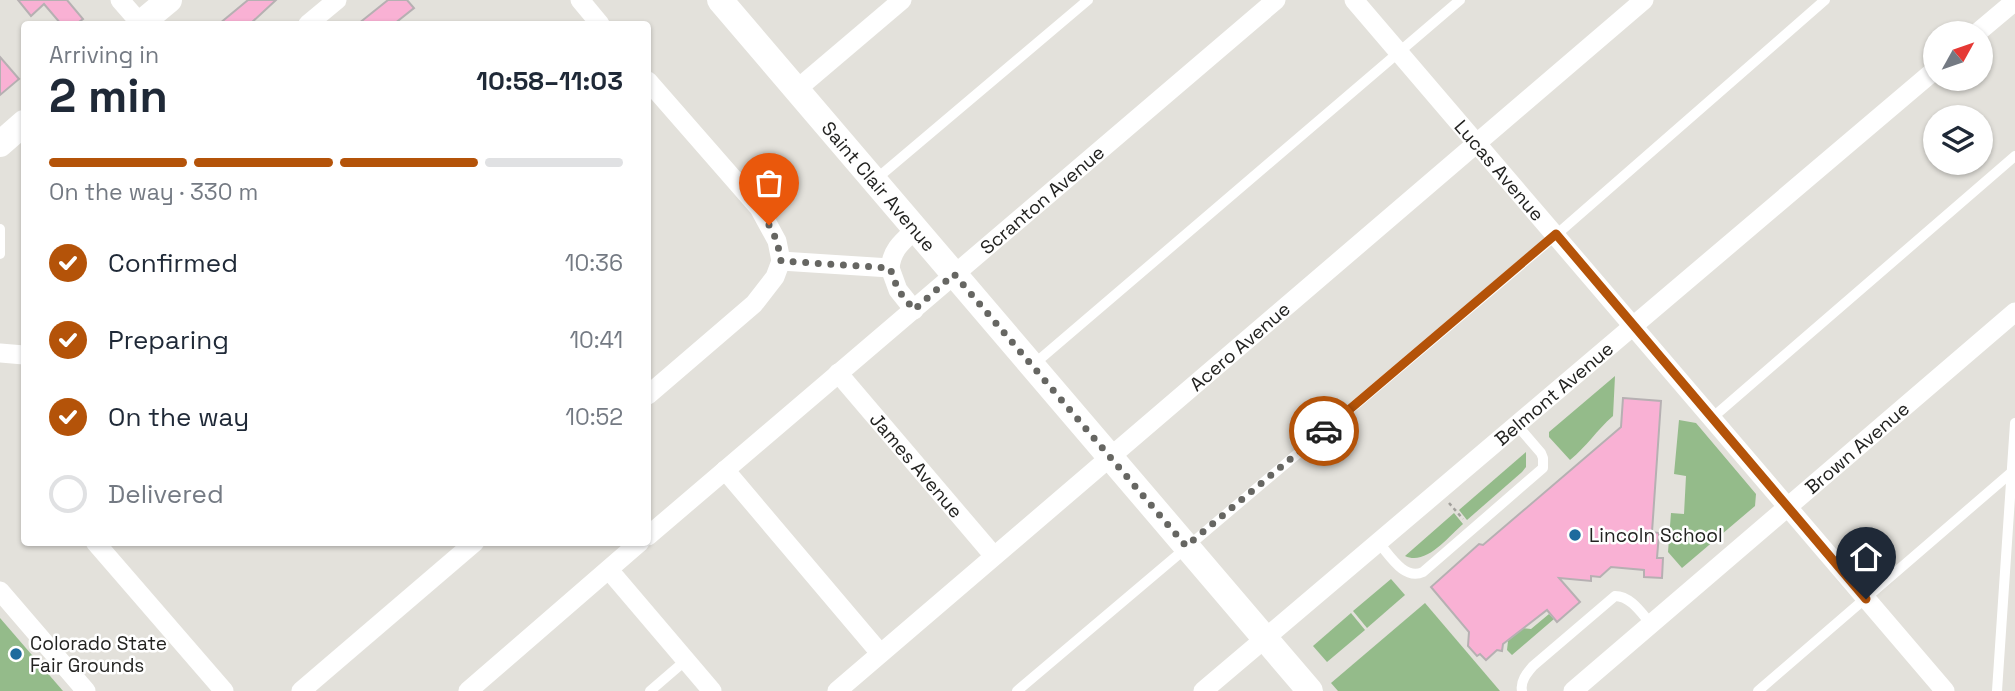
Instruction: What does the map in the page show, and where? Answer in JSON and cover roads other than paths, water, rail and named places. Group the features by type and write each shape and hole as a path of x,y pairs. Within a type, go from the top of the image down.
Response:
{"street":[{"path":"120,0 138,21"},
{"path":"144,21 169,0"},
{"path":"312,21 337,0"},
{"path":"580,0 598,21"},
{"name":"Saint Clair Avenue","path":"720,0 1310,691"},
{"path":"796,90 902,0"},
{"name":"Scranton Avenue","path":"651,533 1276,0"},
{"name":"Lucas Avenue","path":"1354,0 1943,690"},
{"name":"Acero Avenue","path":"837,691 1644,0"},
{"path":"1991,21 2015,1"},
{"name":"Belmont Avenue","path":"1203,691 1923,80"},
{"path":"651,84 759,208 777,241 781,261 775,277 754,304 651,392"},
{"path":"0,144 21,126"},
{"path":"914,310 898,290 890,268 897,246 916,229"},
{"path":"781,261 890,268"},
{"name":"Brown Avenue","path":"1573,691 2015,312"},
{"path":"0,353 21,355"},
{"name":"James Avenue","path":"838,373 994,556"},
{"path":"725,470 880,653"},
{"path":"98,546 224,691"},
{"path":"301,691 470,546"},
{"path":"468,691 636,546"},
{"path":"609,570 712,691"},
{"path":"0,591 86,691"}],"lane":[{"path":"874,180 1088,0"},
{"path":"1032,366 1460,0"},
{"path":"1017,691 1556,234 1825,0"},
{"path":"1712,418 2015,156"},
{"path":"0,229 0,254"},
{"path":"1997,691 2015,422"},
{"path":"1378,541 1404,572 1414,575 1423,572 1542,468 1544,462 1541,453 1516,424"},
{"path":"1758,691 2013,471"},
{"path":"1522,691 1524,677 1533,666 1615,596 1623,596 1629,600 1651,624"},
{"path":"650,691 686,660"}],"place":[{"name":"Lincoln School","path":"1575,535"},
{"name":"Colorado State Fair Grounds","path":"16,654"}]}
